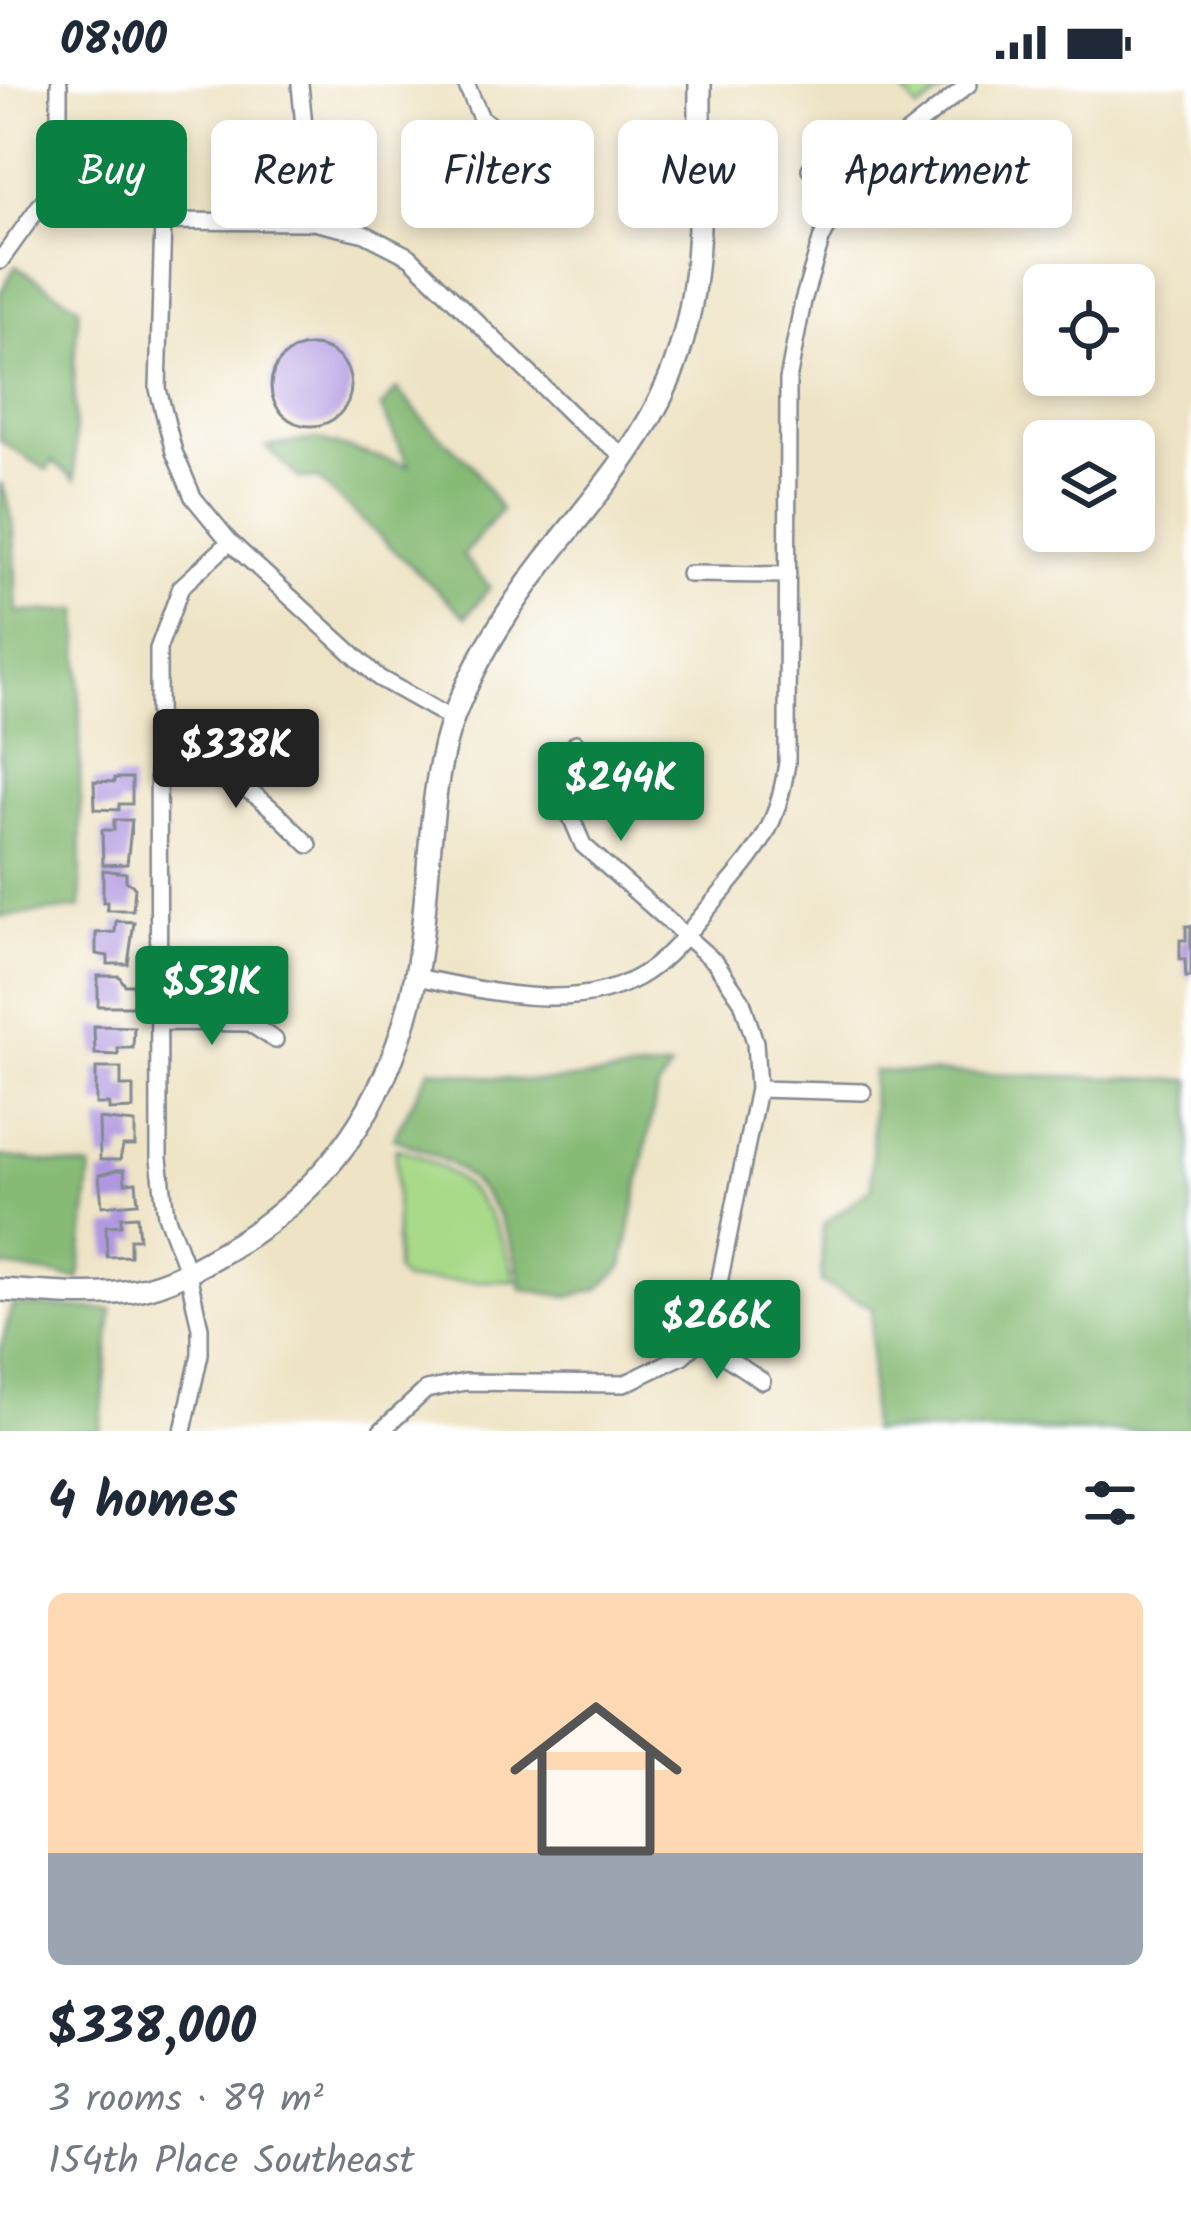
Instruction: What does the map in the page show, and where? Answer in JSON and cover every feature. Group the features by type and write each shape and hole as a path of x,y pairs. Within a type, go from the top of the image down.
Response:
{"street":[{"path":"59,84 59,120"},
{"path":"300,84 303,120"},
{"path":"466,84 484,120"},
{"path":"0,1290 135,1291 188,1274 260,1231 311,1190 356,1132 391,1060 416,977 452,719 495,633 626,457 668,383 687,329 698,258 700,84"},
{"path":"924,120 969,84"},
{"path":"0,261 36,210"},
{"path":"164,228 158,389 174,452 194,497 230,542 379,678 452,719"},
{"path":"339,228 365,234 410,257 579,422 626,457"},
{"path":"416,977 476,989 576,998 614,991 651,970 763,845 781,805 788,763 788,380 802,301 827,228"},
{"path":"183,1431 200,1354 200,1328 188,1274 166,1216 159,1159 158,649 181,587 230,542"},
{"path":"689,574 788,575"},
{"path":"381,1431 426,1390 465,1382 624,1384 682,1356 700,1340 716,1298 758,1089 755,1042 742,1001 716,963 583,844 571,817 568,793 576,743"},
{"path":"161,777 212,776 237,782 256,793 309,845"},
{"path":"159,1022 249,1023 275,1040"},
{"path":"758,1089 863,1092"},
{"path":"700,1340 762,1381"}],"green space":[{"path":"898,84 955,84 918,110"},
{"path":"16,266 79,307 74,364 75,480 53,461 47,470 0,441 0,293"},
{"path":"397,389 471,464 501,510 463,556 490,587 466,617 318,479 300,479 266,447 316,439 409,466 381,408"},
{"path":"0,482 14,529 17,612 79,610 81,908 0,917"},
{"path":"430,1069 547,1081 670,1069 657,1090 623,1266 599,1289 569,1297 521,1289 510,1240 486,1196 455,1167 393,1138"},
{"path":"873,1071 1191,1080 1191,1431 870,1431 872,1307 821,1283 823,1225 872,1188"},
{"path":"396,1148 441,1168 475,1196 499,1234 515,1281 404,1281 396,1272"},
{"path":"0,1156 91,1168 79,1279 0,1266"},
{"path":"12,1305 112,1310 100,1431 0,1431 0,1351"}],"building":[{"path":"311,346 339,358 351,386 339,414 311,426 283,414 271,386 283,358"},
{"path":"115,778 132,778 132,804 119,804 119,810 95,809 94,781 115,782"},
{"path":"114,820 132,820 127,864 103,865 102,830 114,830"},
{"path":"103,870 126,873 126,881 135,887 133,910 107,910"},
{"path":"116,921 134,922 128,964 108,964 108,956 96,954 96,933 115,932"},
{"path":"1186,926 1191,926 1191,977 1186,977 1185,959 1180,959"},
{"path":"98,976 119,976 125,985 134,985 134,1006 98,1006"},
{"path":"94,1026 134,1027 133,1048 118,1048 118,1055 95,1054"},
{"path":"96,1068 121,1068 121,1086 133,1086 133,1109 109,1110 109,1104 96,1104"},
{"path":"99,1119 135,1123 135,1146 123,1146 120,1160 100,1160"},
{"path":"124,1170 125,1183 136,1182 138,1203 102,1206 99,1175"},
{"path":"137,1216 139,1239 130,1239 130,1256 107,1257 106,1226 121,1225 121,1217"}]}
